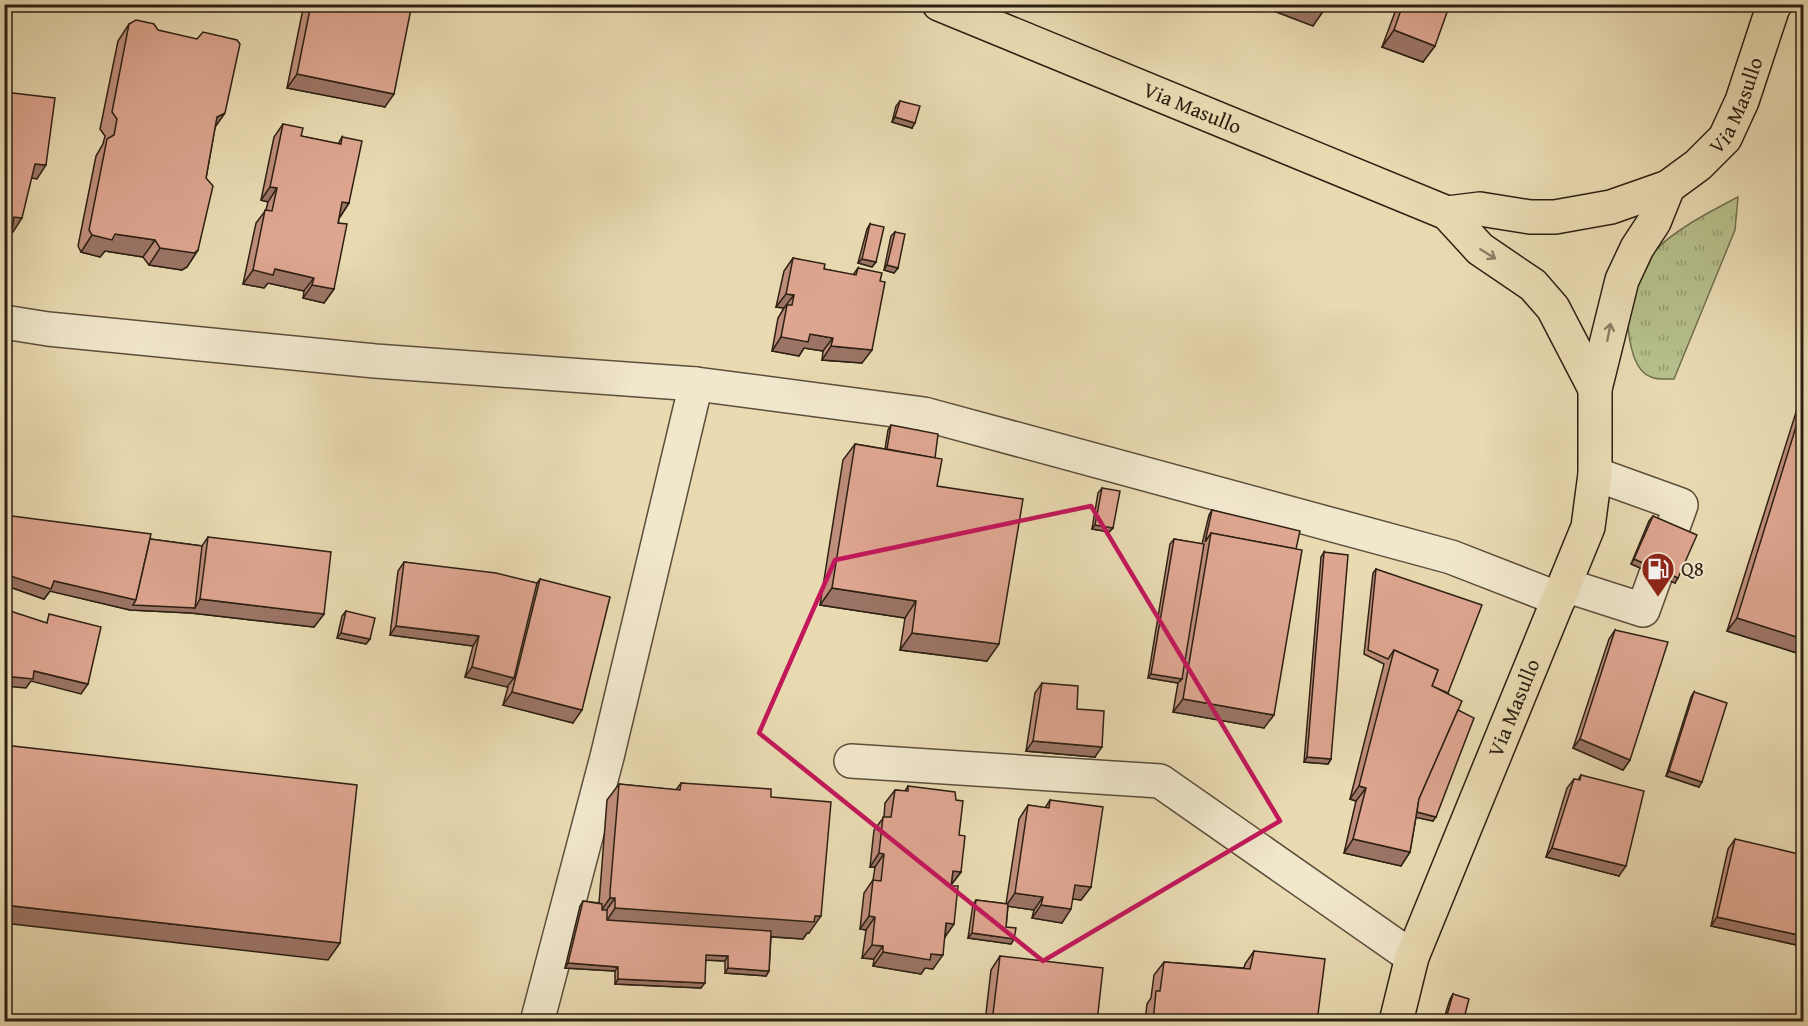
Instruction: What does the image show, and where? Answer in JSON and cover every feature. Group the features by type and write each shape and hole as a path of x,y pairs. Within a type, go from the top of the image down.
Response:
{"main road":[{"name":"Via Masullo","path":"939,4 1448,213 1480,249 1533,285 1553,308 1594,388"},
{"name":"Via Masullo","path":"1448,213 1480,209 1530,217 1555,217 1611,207 1668,187 1698,165 1725,138 1742,101 1774,5"},
{"name":"Via Masullo","path":"1396,1022 1412,957 1588,527 1595,474 1594,388 1622,280 1636,248 1654,222 1668,187"}],"street":[{"path":"4,322 48,329 375,361 696,384 924,414 1451,557 1562,592 1643,610 1681,505 1595,474"},
{"path":"537,1022 608,757 696,384"},
{"path":"851,761 1160,781 1412,957"}],"highlighted area":[{"path":"1091,506 1280,821 1043,961 759,733 835,560"}],"green space":[{"path":"1738,197 1735,230 1674,379 1656,379 1648,376 1635,360 1628,330 1630,302 1638,276 1653,253 1670,237"}],"building":[{"path":"311,4 412,4 394,94 297,74"},
{"path":"1311,4 1326,4 1324,10"},
{"path":"1403,4 1450,4 1435,46 1394,30"},
{"path":"136,20 154,24 158,30 197,39 203,32 237,40 240,44 225,113 217,117 206,178 213,186 198,250 194,253 160,248 155,240 115,234 112,240 92,235 89,230 107,139 114,135 117,119 112,112 129,24"},
{"path":"4,92 55,98 46,165 35,164 22,218 14,217 11,236 6,236 4,246"},
{"path":"900,101 920,106 915,123 895,117"},
{"path":"283,124 303,128 301,136 341,144 342,137 362,141 349,203 342,202 338,223 347,224 334,289 312,285 314,278 275,269 273,275 253,270 265,210 272,211 277,188 270,187"},
{"path":"870,224 884,227 876,262 862,259"},
{"path":"895,232 905,234 898,268 887,265"},
{"path":"793,258 825,264 824,269 856,275 858,268 882,273 880,281 885,282 872,350 831,346 833,338 810,334 808,342 781,337 787,305 792,305 794,295 786,294"},
{"path":"1803,404 1803,639 1737,618"},
{"path":"891,425 938,434 935,458 887,449"},
{"path":"855,444 942,459 937,486 1023,499 999,644 912,633 916,601 832,588"},
{"path":"1102,488 1120,491 1113,528 1095,525"},
{"path":"1212,510 1300,531 1296,549 1211,533 1205,542"},
{"path":"4,515 151,534 136,600 54,581 51,589 4,574"},
{"path":"1653,516 1697,535 1678,578 1634,559"},
{"path":"1211,533 1302,550 1274,715 1183,699"},
{"path":"208,537 331,552 324,614 200,599"},
{"path":"150,539 202,546 195,608 133,605"},
{"path":"1174,539 1204,544 1182,679 1151,674"},
{"path":"1324,552 1348,555 1331,759 1307,757"},
{"path":"404,562 496,573 537,583 514,678 472,667 479,636 396,626"},
{"path":"1376,569 1482,605 1448,693 1432,686 1438,670 1394,650 1388,659 1368,650"},
{"path":"540,579 610,597 582,710 512,692"},
{"path":"4,609 47,623 49,614 101,627 88,684 34,671 33,679 4,676"},
{"path":"346,611 375,618 370,639 341,633"},
{"path":"1615,630 1668,642 1630,760 1580,739"},
{"path":"1394,650 1438,670 1432,686 1462,701 1419,799 1410,852 1353,839 1366,788 1359,786"},
{"path":"1042,683 1078,686 1077,709 1104,711 1102,747 1033,741"},
{"path":"1694,692 1727,703 1702,782 1669,771"},
{"path":"1458,710 1474,718 1436,817 1417,812 1419,799"},
{"path":"4,745 357,785 340,943 4,905"},
{"path":"1581,775 1644,791 1626,866 1552,848 1574,779 1580,780"},
{"path":"681,783 771,789 771,797 831,802 821,916 815,916 814,922 615,908 615,898 610,898 610,892 619,784 680,790"},
{"path":"908,786 955,792 956,800 963,801 959,835 965,836 961,872 953,871 951,886 958,886 954,924 946,923 943,955 931,954 930,960 883,952 883,946 872,945 875,917 869,916 873,880 881,881 884,854 879,853 883,817 891,817 895,790 908,791"},
{"path":"1050,800 1103,807 1091,887 1075,885 1071,909 1041,905 1043,897 1015,893 1028,805 1049,808"},
{"path":"1735,839 1803,855 1800,892 1803,893 1803,936 1717,917"},
{"path":"976,900 1008,904 1006,927 1016,928 1014,939 972,933"},
{"path":"583,901 602,904 602,910 607,910 607,920 771,931 769,971 728,968 728,956 706,955 705,983 618,979 618,967 568,963"},
{"path":"1254,951 1325,959 1317,1022 1153,1022 1156,991 1160,991 1164,962 1250,969"},
{"path":"1000,956 1103,968 1097,1022 992,1022"},
{"path":"1453,994 1469,999 1463,1022 1445,1022"}],"place":[{"name":"Q8","path":"1658,598"}]}
